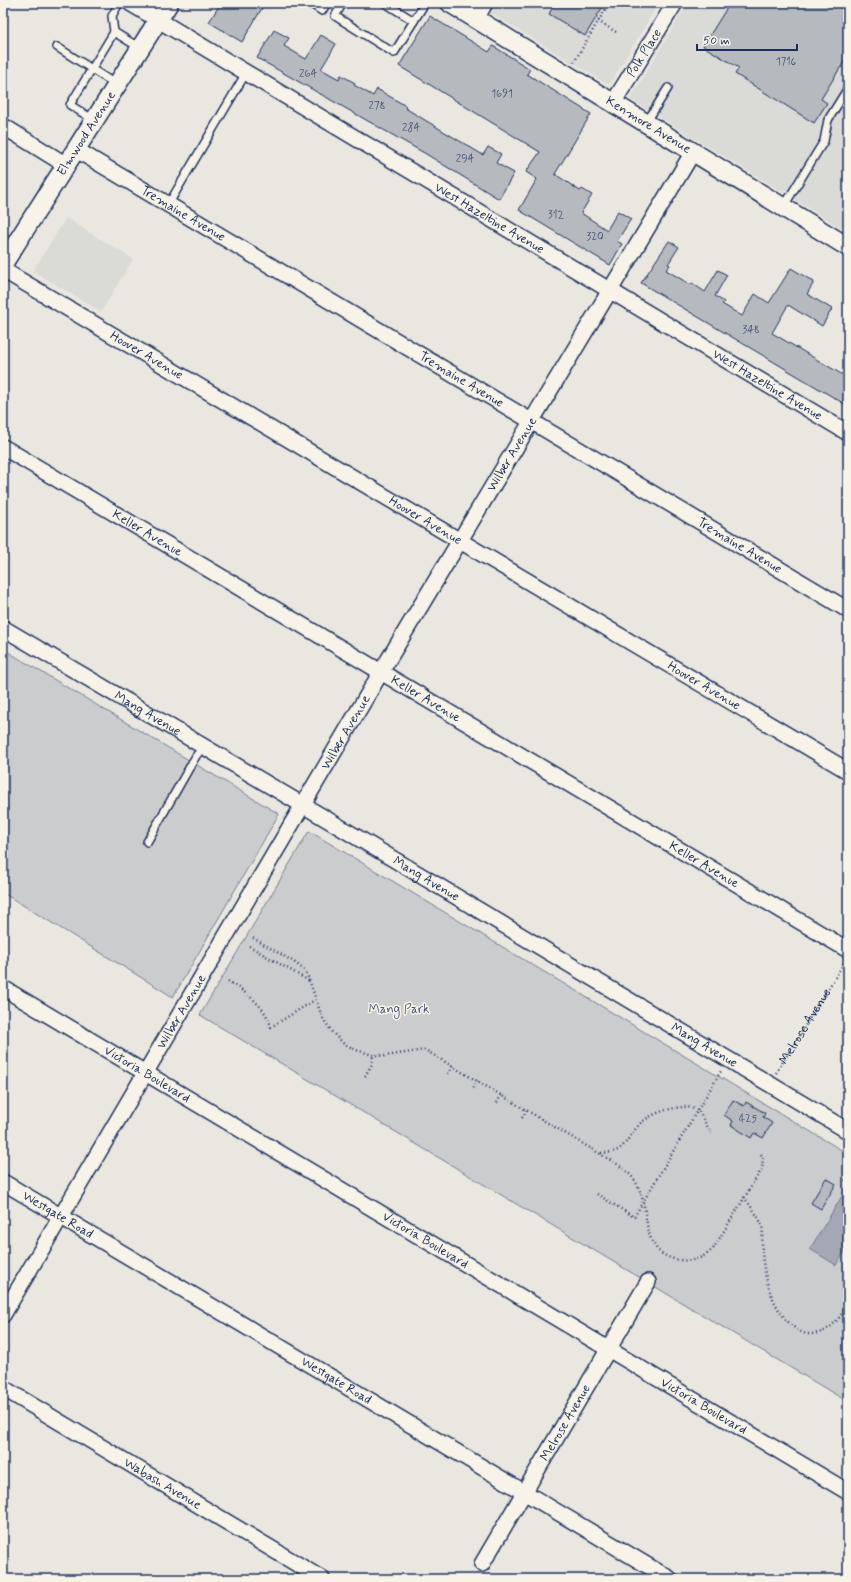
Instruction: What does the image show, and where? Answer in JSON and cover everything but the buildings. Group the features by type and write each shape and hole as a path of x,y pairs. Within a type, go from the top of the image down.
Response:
{"street":[{"name":"West Hazeltine Avenue","path":"130,3 610,292 848,433"},
{"name":"Elmwood Avenue","path":"3,264 169,3"},
{"name":"Kenmore Avenue","path":"450,3 848,247"},
{"path":"476,19 485,3"},
{"name":"Polk Place","path":"613,103 674,3"},
{"path":"3,126 66,165"},
{"name":"Tremaine Avenue","path":"75,149 848,610"},
{"name":"Wilber Avenue","path":"3,1315 381,672 693,152"},
{"name":"Hoover Avenue","path":"3,270 848,771"},
{"name":"Keller Avenue","path":"3,447 381,672 846,956"},
{"name":"Mang Avenue","path":"3,628 204,746 848,1131"},
{"name":"Victoria Boulevard","path":"3,988 848,1492"},
{"name":"Westgate Road","path":"3,1182 670,1579"},
{"name":"Melrose Avenue","path":"482,1564 648,1282"},
{"name":"Wabash Avenue","path":"3,1388 322,1579"}],"lane":[{"path":"94,120 70,105 114,32 112,16 119,3"},
{"path":"310,3 322,11 327,3"},
{"path":"343,3 335,16 394,53 425,3"},
{"path":"385,3 414,21"},
{"path":"114,32 140,48"},
{"path":"57,46 117,85"},
{"path":"168,205 246,73"},
{"path":"646,123 668,88"},
{"path":"783,207 824,141 828,120 848,88"},
{"path":"147,842 196,756 204,746"}],"path":[{"path":"573,64 609,3"},
{"path":"598,21 616,32"},
{"path":"253,938 294,962 303,969 310,982 322,1017 332,1032 343,1042 356,1050 373,1055 385,1056 425,1050 618,1164 635,1180 643,1202 647,1229 652,1241 668,1258 691,1261 704,1257 714,1249 762,1169 763,1157 760,1152"},
{"path":"249,946 310,982"},
{"name":"Melrose Avenue","path":"774,1077 846,956"},
{"path":"228,981 243,991 263,1010 269,1019 271,1027 315,1000"},
{"path":"365,1076 372,1064 373,1055"},
{"path":"448,1074 453,1066"},
{"path":"597,1194 634,1217 722,1070"},
{"path":"473,1088 478,1081"},
{"path":"497,1102 501,1095"},
{"path":"599,1153 611,1153 621,1148 628,1142 638,1125 662,1111 687,1107 698,1110 711,1133"},
{"path":"522,1118 527,1110"},
{"path":"845,1181 848,1176"},
{"path":"744,1197 762,1225 762,1252 768,1284 776,1307 784,1318 797,1330 808,1334 822,1332 838,1321 848,1304"}],"shaded area":[{"path":"494,3 659,3 609,85 489,12"},
{"path":"688,3 848,3 848,232 630,99"},
{"path":"66,218 133,259 101,312 33,271"},
{"path":"842,1196 848,1199 848,1246 836,1265 810,1249"}],"green space":[{"path":"3,649 279,814 173,997 3,893"},
{"name":"Mang Park","path":"309,831 848,1154 848,1402 200,1015"}]}
